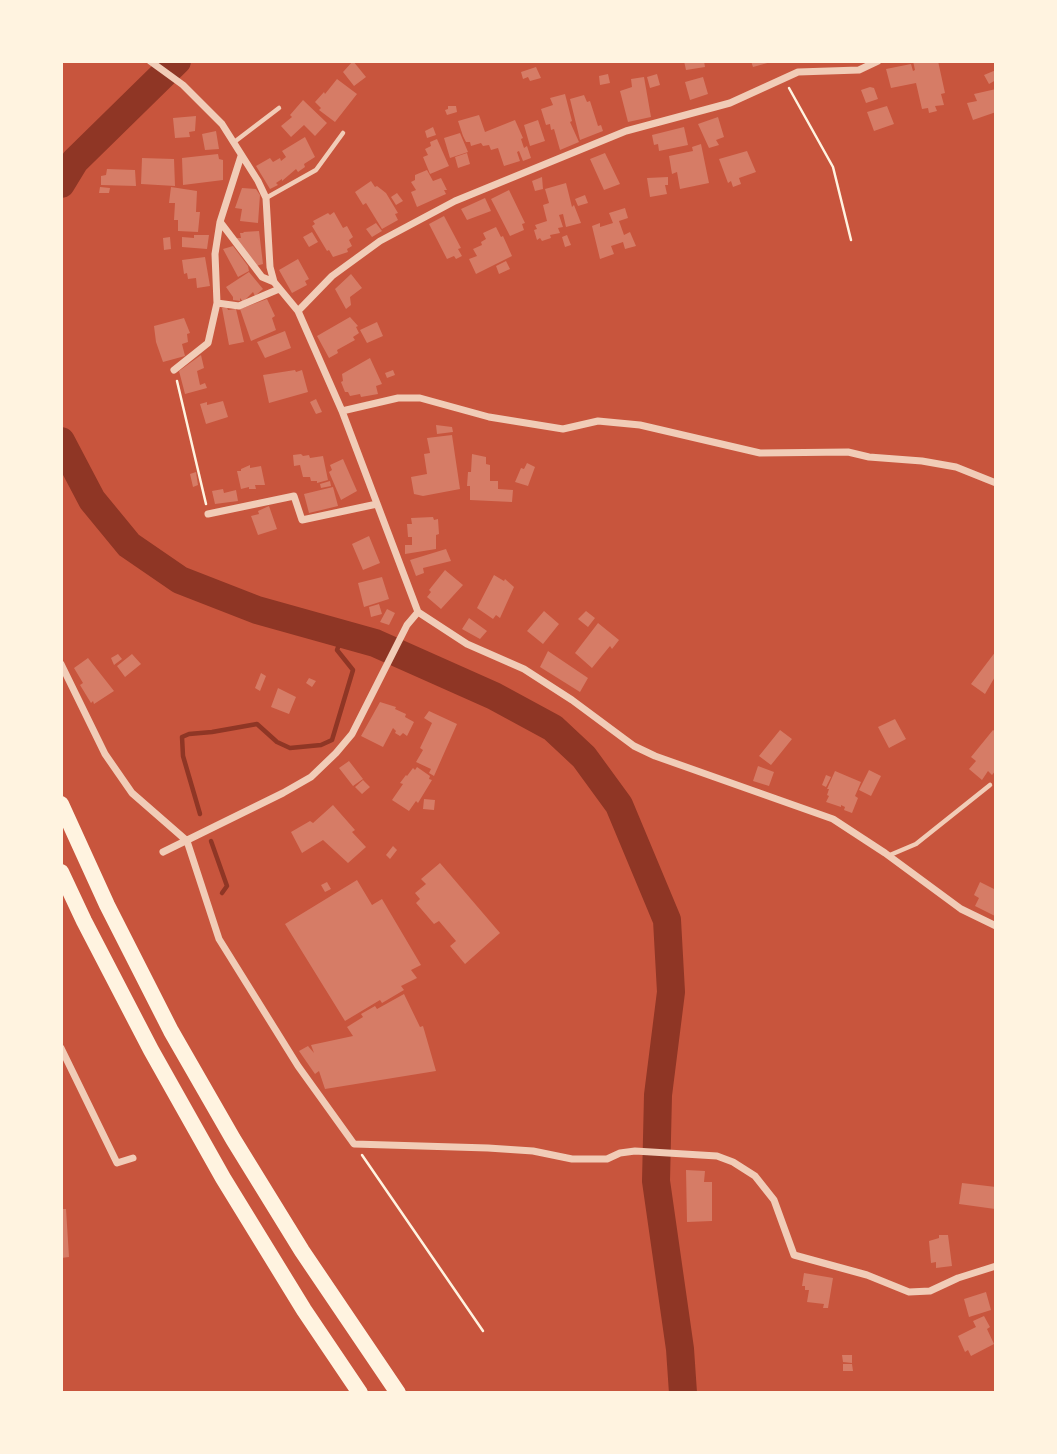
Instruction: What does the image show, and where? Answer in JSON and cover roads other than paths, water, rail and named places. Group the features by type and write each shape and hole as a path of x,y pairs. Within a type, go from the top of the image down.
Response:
{"highway":[{"path":"61,804 107,905 171,1031 302,1251 398,1393"},
{"path":"61,872 151,1050 223,1178 304,1310 360,1393"}],"street":[{"path":"150,61 183,85 222,124 258,181 266,198 270,267 276,286"},
{"path":"298,310 332,276 380,241 455,201 626,131 730,103 798,72 859,70 878,61"},
{"path":"174,370 208,343 217,303 215,254 220,222 241,156"},
{"path":"220,222 262,277 276,286 298,310 342,411 418,612 467,644 524,669 572,700 634,746 714,779 833,819 961,909 996,926"},
{"path":"217,303 239,306 276,286"},
{"path":"342,411 398,398 420,398 489,417 563,429 598,421 640,425 760,453 848,452 869,457 922,461 956,467 996,482"},
{"path":"208,514 294,496 302,520 377,504"},
{"path":"163,852 311,777 352,734 407,625 418,612"},
{"path":"61,664 105,754 132,793 187,841 219,939 298,1066 354,1143 533,1151 572,1160 607,1159 620,1153 635,1151 717,1156 733,1161 755,1176 774,1200 794,1255 845,1268 909,1292 930,1291 958,1278 996,1266"},
{"path":"61,1048 117,1163 133,1158"},
{"path":"288,1066 298,1066"}],"lane":[{"path":"233,143 279,108"},
{"path":"266,198 316,170 343,133"},
{"path":"889,856 916,844 990,785"}],"waterway":[{"path":"61,184 75,161 177,61"},
{"path":"61,441 92,500 129,545 180,580 257,610 375,643 494,696 553,728 584,757 619,805 667,920 671,992 658,1095 656,1181 680,1349 683,1393"},
{"path":"200,814 183,756 182,737 257,724 277,742 290,748 321,745 332,740 353,670 337,650 343,634"},
{"path":"211,841 227,886 222,893"}]}
